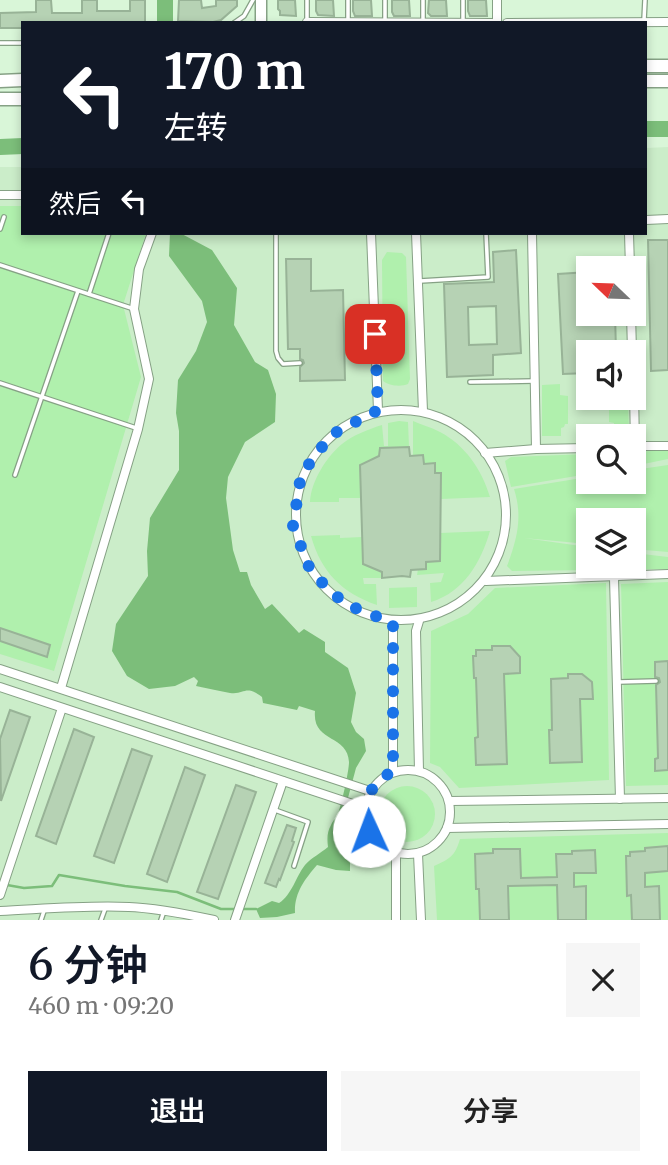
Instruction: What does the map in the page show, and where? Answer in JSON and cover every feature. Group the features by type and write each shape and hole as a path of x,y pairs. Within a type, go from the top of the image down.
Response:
{"main road":[{"path":"647,66 668,66"},
{"path":"0,81 21,80"},
{"path":"647,81 668,81"},
{"path":"0,99 21,99"}],"street":[{"path":"261,0 261,21"},
{"path":"494,21 497,0"},
{"path":"647,22 668,22"},
{"path":"0,195 21,195"},
{"path":"647,220 668,219"},
{"path":"61,688 138,429 149,379 134,309 139,270 151,235"},
{"path":"371,235 378,410"},
{"path":"416,235 423,411"},
{"path":"532,235 536,449"},
{"path":"629,235 630,256"},
{"path":"378,410 423,411 464,431 491,460 505,491 508,521 503,551 486,581 452,608 419,621 393,623 345,604 311,572 293,526 301,475 331,435 378,410"},
{"path":"646,446 668,446"},
{"path":"485,453 576,448"},
{"path":"646,576 668,575"},
{"path":"486,581 614,578 620,799"},
{"path":"419,621 416,631 419,771"},
{"path":"393,623 393,771"},
{"path":"0,669 370,791"},
{"path":"0,687 365,808"},
{"path":"1,893 62,708"},
{"path":"393,771 419,771 430,776 440,784 450,801 447,828 438,842 418,854 405,855 385,849 369,831 365,808 370,791 393,771"},
{"path":"236,917 282,781"},
{"path":"450,801 668,798"},
{"path":"447,828 668,824"},
{"path":"396,853 396,920"},
{"path":"418,854 421,920"},
{"path":"0,911 131,907 163,916 214,920"}],"lane":[{"path":"237,21 244,16 253,0"},
{"path":"307,0 307,21"},
{"path":"348,0 348,21"},
{"path":"385,0 385,21"},
{"path":"423,0 423,21"},
{"path":"463,0 463,21"},
{"path":"644,21 645,0"},
{"path":"0,43 21,43"},
{"path":"0,229 4,216"},
{"path":"89,294 108,235"},
{"path":"276,235 276,351 283,364 300,363"},
{"path":"418,282 488,278 486,235"},
{"path":"0,265 134,309"},
{"path":"15,475 78,291"},
{"path":"470,382 535,381"},
{"path":"0,383 138,429"},
{"path":"617,682 656,681"},
{"path":"273,809 308,822 294,866"},
{"path":"101,920 106,907"},
{"path":"41,920 45,909"}],"shaded area":[{"path":"668,147 668,920 0,920 0,167 21,167 21,235 647,235 647,148"},
{"path":"0,206 21,206 21,235 145,235 123,305 141,377 54,671 0,654"},
{"path":"170,235 184,235 212,250 237,288 234,325 255,362 268,370 276,394 275,422 245,442 228,477 226,498 233,550 240,572 247,572 265,609 272,604 299,633 304,629 325,642 325,652 348,668 356,693 351,722 356,732 364,739 366,751 356,768 345,809 347,818 335,843 340,853 350,857 350,871 317,865 298,893 295,913 277,917 260,918 256,909 272,901 279,903 283,900 305,865 328,847 329,830 339,812 346,781 349,762 347,753 319,729 315,711 299,706 297,710 263,703 262,697 252,691 230,693 196,686 198,681 194,677 175,686 149,689 127,676 112,651 116,624 148,576 150,518 179,470 176,413 178,380 196,351 207,322 202,301 169,256"},
{"path":"387,252 402,253 406,257 410,379 408,384 402,386 383,381 382,260"},
{"path":"560,384 560,395 568,396 568,424 561,428 561,436 542,436 542,385"},
{"path":"609,410 628,410 629,424 609,422"},
{"path":"413,421 449,437 465,451 482,477 490,497 441,499 441,474 435,473 435,463 424,464 423,455 413,456"},
{"path":"408,422 409,447 397,448 360,465 360,498 339,498 339,502 310,502 320,470 342,444 356,435 382,425 384,446 388,446 388,423"},
{"path":"668,450 668,459 646,464 646,451"},
{"path":"576,454 576,476 511,487 505,461 511,457"},
{"path":"668,465 668,552 646,550 646,508 576,508 576,543 524,538 576,545 576,570 512,571 507,566 518,528 514,489 576,479 576,494 646,494 646,468"},
{"path":"490,531 482,554 470,574 453,591 431,602 430,583 441,582 444,573 417,575 418,569 426,569 426,562 440,533"},
{"path":"340,535 340,538 362,537 363,564 382,572 382,578 363,578 364,584 376,584 377,605 353,594 335,580 315,549 311,536"},
{"path":"646,554 668,557 668,569 646,569"},
{"path":"668,582 668,785 626,786 621,584"},
{"path":"606,583 609,780 459,788 440,767 430,763 431,631 468,614 495,588"},
{"path":"417,587 417,607 389,608 389,588"},
{"path":"407,786 418,788 427,794 433,803 433,825 427,834 418,840 407,842 396,840 387,834 381,825 379,814 381,803 387,794 396,788"},
{"path":"668,833 668,920 437,920 434,866 451,856 460,839"}],"building":[{"path":"36,0 51,0 52,13 82,13 82,0 97,0 97,11 130,11 130,0 145,0 145,21 21,21 21,28 0,28 0,13 36,12"},
{"path":"179,0 201,0 202,8 216,6 216,0 237,0 237,6 221,20 178,21"},
{"path":"278,0 295,0 296,16 280,15"},
{"path":"316,0 333,0 334,16 318,15"},
{"path":"353,0 371,0 372,16 355,16"},
{"path":"392,0 409,0 410,16 394,16"},
{"path":"429,0 446,0 447,16 431,16 428,13"},
{"path":"468,0 486,0 487,16 470,16"},
{"path":"648,240 668,240 668,370 651,371"},
{"path":"516,250 521,353 493,355 493,375 447,377 444,284 494,282 493,252","holes":["496,306 497,344 469,345 468,307"]},
{"path":"286,259 311,259 311,291 343,290 345,380 300,381 300,367 304,363 300,359 300,349 288,349"},
{"path":"576,273 576,326 615,326 616,340 576,340 576,373 563,374 558,274"},
{"path":"409,447 410,456 423,455 424,464 435,463 435,473 441,473 440,561 426,562 426,569 411,570 410,577 382,578 382,572 363,564 360,465 379,456 380,448"},
{"path":"0,628 50,645 47,657 0,641"},
{"path":"492,646 510,646 520,657 520,673 504,674 507,764 476,765 475,738 478,737 473,656 476,656 476,650 492,650"},
{"path":"668,661 668,770 655,771 655,759 658,758 656,685 660,682 659,678 655,677 655,662"},
{"path":"568,674 582,674 592,682 593,699 580,699 582,762 550,763 551,679 568,678"},
{"path":"10,710 30,717 1,801 0,739"},
{"path":"74,729 94,737 56,844 36,836"},
{"path":"132,749 152,756 114,863 94,856"},
{"path":"185,767 205,775 167,882 147,874"},
{"path":"236,785 256,792 218,899 197,892"},
{"path":"287,825 296,828 292,841 294,842 276,887 265,883"},
{"path":"668,846 668,871 645,873 645,887 659,886 660,920 632,920 631,895 627,896 626,856 630,856 630,852 645,851 645,848"},
{"path":"493,849 520,849 521,878 557,877 556,854 595,850 596,873 574,873 574,887 586,886 586,920 558,920 557,885 508,886 509,920 480,920 475,854 493,853"}],"waterway":[{"path":"165,0 165,21"},
{"path":"647,129 668,129"},
{"path":"0,147 21,146"},
{"path":"7,885 24,888 52,886 59,875 177,892 221,909 256,909"}],"route":[{"path":"369,831 365,808 370,791 393,771 393,623 345,604 311,572 293,526 301,475 331,435 378,410 375,334"}]}
